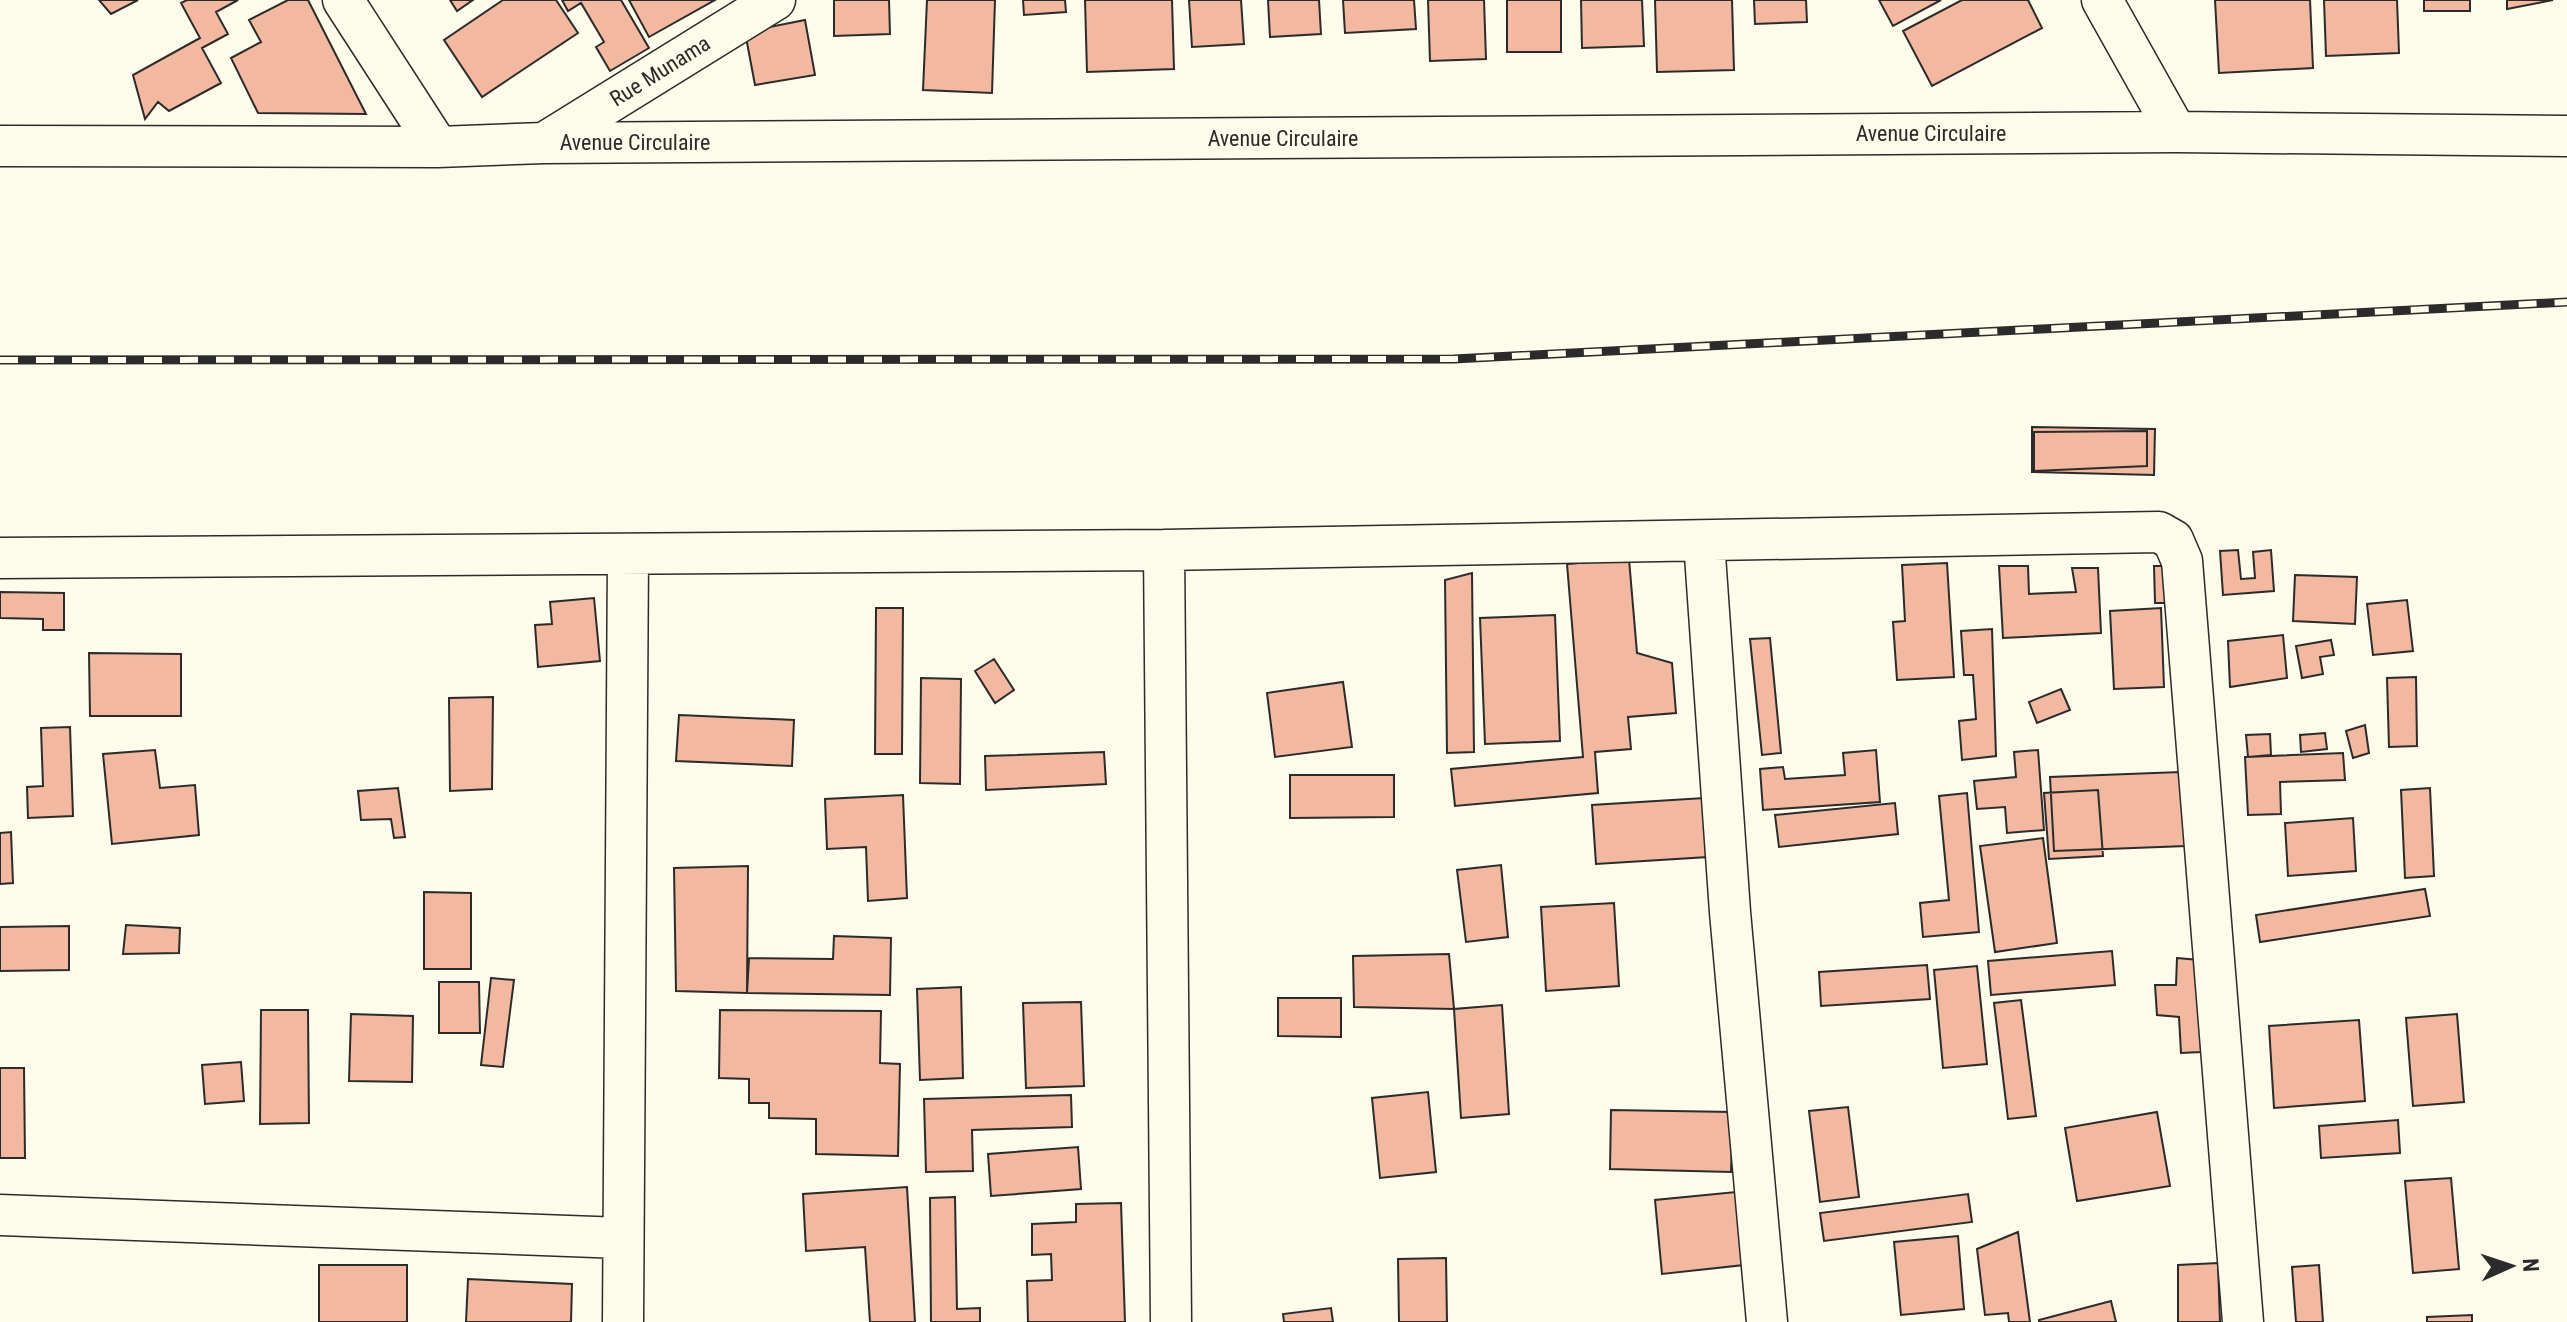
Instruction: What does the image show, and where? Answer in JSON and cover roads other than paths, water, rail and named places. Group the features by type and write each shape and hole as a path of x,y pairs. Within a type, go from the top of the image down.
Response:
{"street":[{"path":"343,0 438,147"},
{"name":"Rue Munama","path":"544,143 775,0"},
{"path":"2102,0 2176,132"},
{"name":"Avenue Circulaire","path":"0,146 438,147 544,143 2176,132 2567,136"},
{"path":"0,558 1164,550 2159,532 2173,540 2182,561 2243,1322"},
{"path":"1704,541 1730,912 1767,1322"},
{"path":"1164,550 1171,1322"},
{"path":"623,1322 628,554"},
{"path":"0,1215 622,1238"}],"railway":[{"path":"0,360 1454,359 2567,302"}]}
